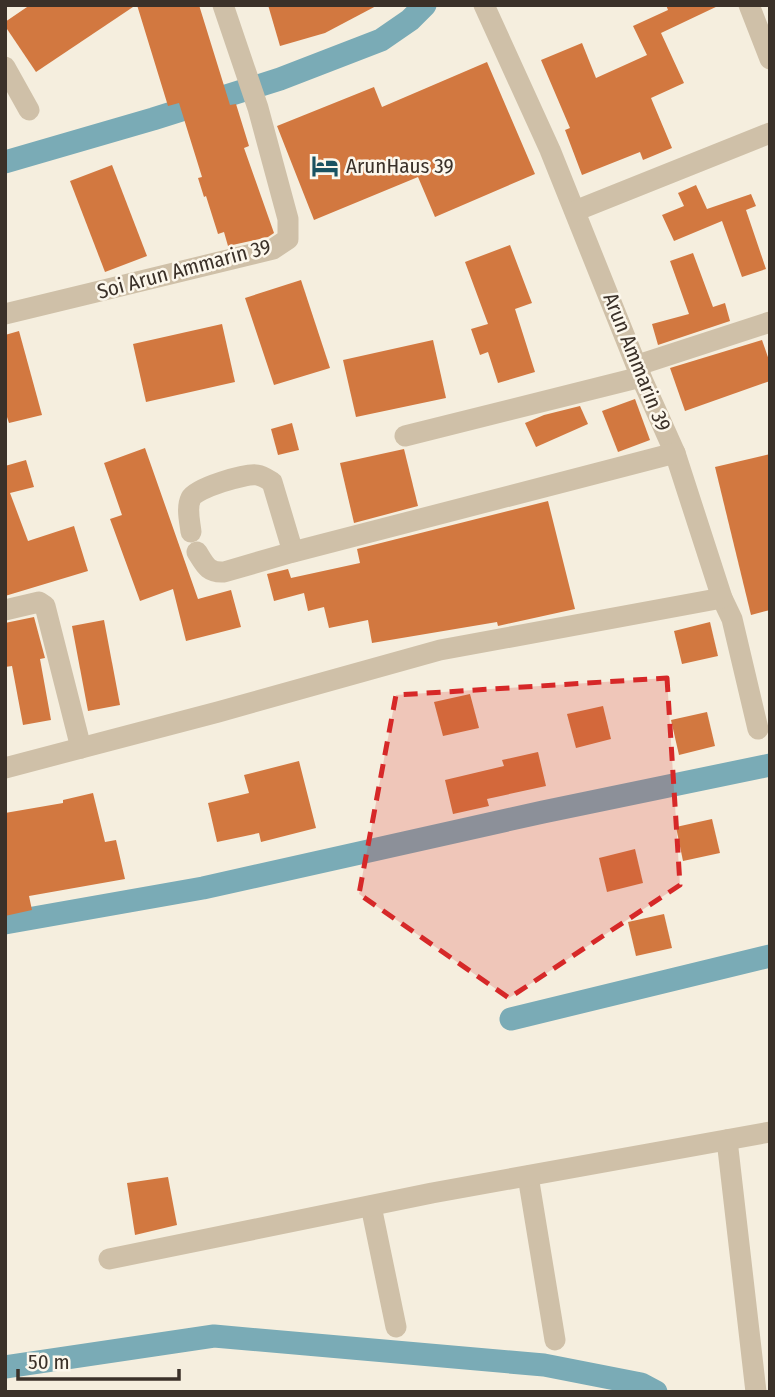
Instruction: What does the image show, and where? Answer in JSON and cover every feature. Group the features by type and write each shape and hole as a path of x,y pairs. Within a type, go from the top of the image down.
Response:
{"street":[{"name":"Soi Arun Ammarin 39","path":"5,314 273,248 288,239 288,219 258,108 223,5"},
{"name":"Arun Ammarin 39","path":"484,5 551,150 675,453 722,598 732,619 758,729"},
{"path":"749,5 770,59"},
{"path":"5,67 29,110"},
{"path":"575,211 770,132"},
{"path":"405,436 640,371 770,322"},
{"path":"197,552 206,568 214,572 224,572 675,453"},
{"path":"191,531 189,505 192,496 202,489 254,474 272,482 293,552"},
{"path":"5,768 440,650 722,598"},
{"path":"5,610 39,601 45,606 81,748"},
{"path":"109,1259 371,1206 770,1132"},
{"path":"727,1140 756,1392"},
{"path":"528,1176 555,1340"},
{"path":"371,1206 396,1327"}],"highlighted area":[{"path":"667,678 680,885 509,998 359,894 396,695"}],"building":[{"path":"30,5 136,5 36,72 5,26 5,22"},
{"path":"137,5 199,5 230,105 236,104 249,146 244,148 274,233 268,237 228,246 224,232 218,234 198,178 202,177 179,103 168,106"},
{"path":"268,5 378,5 325,33 280,46"},
{"path":"666,5 720,5 661,33 684,83 651,98 672,148 643,160 640,152 582,175 565,130 570,128 541,60 582,43 596,78 647,55 633,26 668,10"},
{"path":"487,62 535,174 435,217 418,177 314,220 277,126 374,87 382,107"},
{"path":"112,165 147,256 105,272 70,181"},
{"path":"696,185 707,209 751,194 756,206 746,210 766,269 742,277 722,221 674,241 662,215 684,206 678,193"},
{"path":"510,245 532,303 515,309 535,372 498,383 488,352 480,355 471,329 488,324 465,262"},
{"path":"693,253 713,307 725,303 730,321 658,345 652,324 689,314 670,261"},
{"path":"301,280 330,368 274,385 245,298"},
{"path":"222,324 235,382 146,402 133,344"},
{"path":"19,331 42,415 9,423 5,411 5,335"},
{"path":"433,340 446,398 356,417 343,360"},
{"path":"762,340 770,363 770,381 685,411 670,368"},
{"path":"635,399 650,440 618,452 602,411"},
{"path":"580,406 588,424 536,447 525,423"},
{"path":"292,423 299,450 278,455 271,429"},
{"path":"145,448 198,599 231,590 241,627 186,641 173,589 140,601 110,519 122,515 104,463"},
{"path":"404,449 418,506 354,523 340,463"},
{"path":"770,454 770,610 751,615 715,467"},
{"path":"26,460 34,487 10,493 28,541 74,526 88,571 5,596 5,466"},
{"path":"548,501 575,609 498,626 497,622 372,643 368,620 329,628 324,607 308,611 304,593 274,601 267,574 288,569 291,578 360,563 357,549"},
{"path":"34,617 45,658 40,659 51,720 23,725 12,666 5,667 5,623"},
{"path":"104,620 120,705 88,711 72,626"},
{"path":"710,622 718,656 682,664 674,631"},
{"path":"470,694 479,728 443,736 434,702"},
{"path":"603,706 611,739 576,748 567,714"},
{"path":"707,712 715,746 679,755 671,720"},
{"path":"538,752 546,786 487,799 489,806 453,814 445,780 504,766 502,760"},
{"path":"299,761 316,828 261,842 259,833 217,842 208,803 249,793 244,775"},
{"path":"93,793 105,842 116,840 125,879 29,896 32,910 5,916 5,813 63,803 63,800"},
{"path":"712,819 720,853 683,861 676,827"},
{"path":"635,849 643,883 607,892 599,858"},
{"path":"664,914 672,948 636,956 628,922"},
{"path":"168,1177 177,1225 135,1235 127,1183"}],"waterway":[{"path":"5,162 280,79 381,40 410,20 425,5"},
{"path":"5,923 203,888 543,812 770,765"},
{"path":"511,1019 770,956"},
{"path":"5,1367 214,1336 544,1365 641,1384 656,1392"}],"place":[{"name":"ArunHaus 39","path":"325,166"}]}
